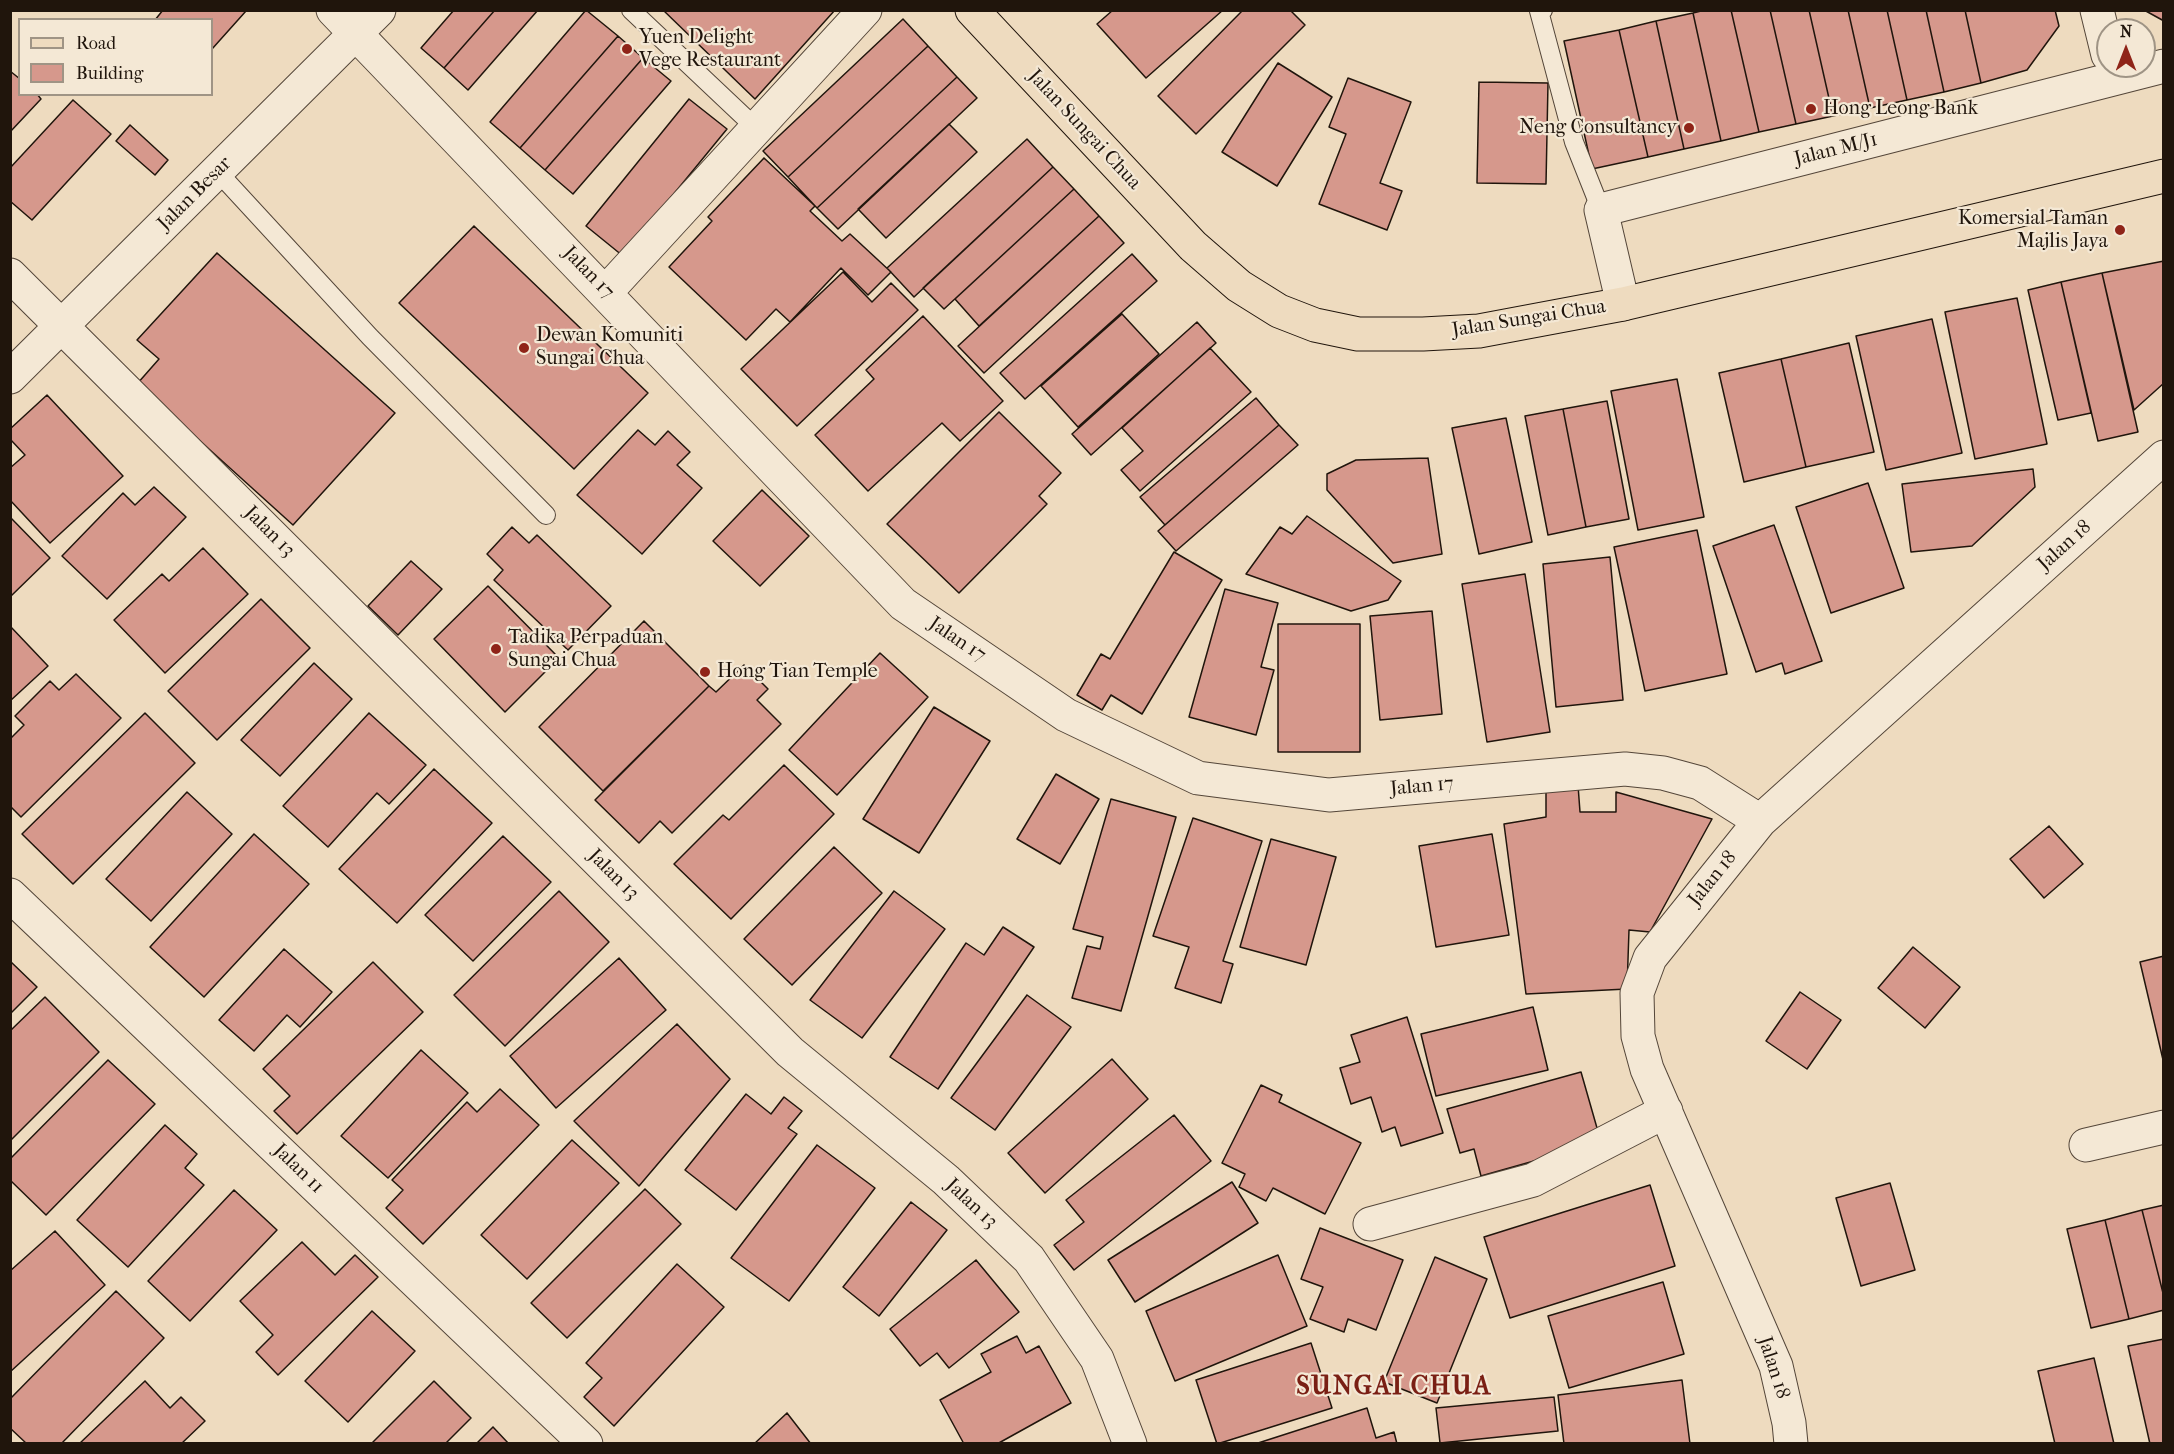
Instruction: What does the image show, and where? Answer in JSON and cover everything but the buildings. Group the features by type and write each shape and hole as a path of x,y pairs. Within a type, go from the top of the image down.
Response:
{"main road":[{"name":"Jalan Sungai Chua","path":"972,10 1192,246 1239,286 1280,311 1315,325 1358,334 1423,334 1479,330 1623,304 2163,176"}],"street":[{"name":"Jalan 17","path":"333,10 368,22 606,292 903,604 1066,715 1198,778 1329,795 1625,770 1663,773 1700,783 1760,821"},
{"path":"606,292 866,10"},
{"name":"Jalan Besar","path":"10,377 368,22"},
{"name":"Jalan M/J1","path":"1601,210 2096,71"},
{"path":"1601,210 1623,304"},
{"name":"Jalan 13","path":"10,275 790,1052 946,1180 1029,1259 1097,1359 1130,1443"},
{"name":"Jalan 18","path":"1791,1443 1790,1423 1776,1366 1647,1069 1638,1036 1637,993 1650,958 1760,821 2163,457"},
{"name":"Jalan 11","path":"10,895 586,1443"},
{"path":"1370,1224 1533,1180 1666,1111"},
{"path":"2086,1145 2163,1127"}],"lane":[{"path":"631,10 757,129"},
{"path":"1543,10 1539,11 1574,142 1601,210"},
{"path":"217,171 370,337 546,515"}],"place":[{"name":"Yuen Delight Vege Restaurant","path":"627,49"},
{"name":"Hong Leong Bank","path":"1811,109"},
{"name":"Neng Consultancy","path":"1689,128"},
{"name":"Komersial Taman Majlis Jaya","path":"2120,230"},
{"name":"Dewan Komuniti Sungai Chua","path":"524,348"},
{"name":"Tadika Perpaduan Sungai Chua","path":"496,649"},
{"name":"Hong Tian Temple","path":"705,672"}],"district":[{"name":"SUNGAI CHUA","path":"1394,1388"}]}
